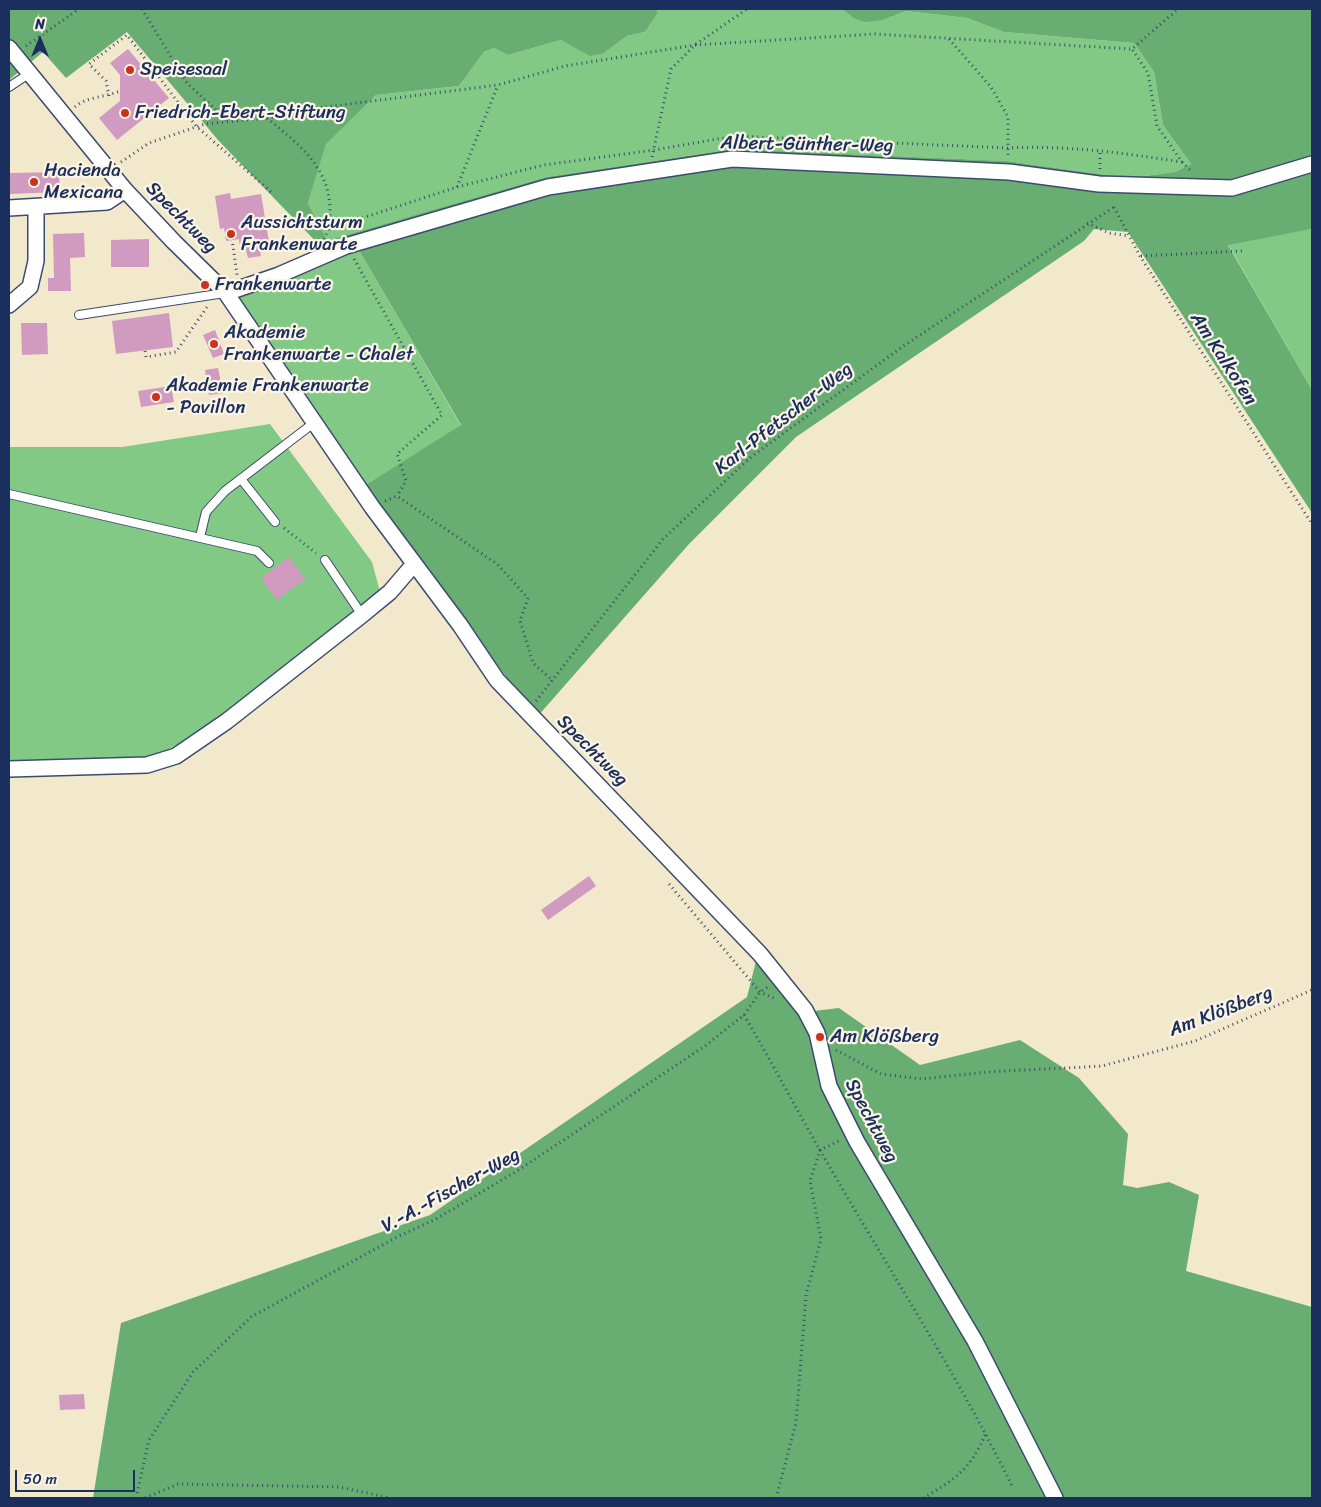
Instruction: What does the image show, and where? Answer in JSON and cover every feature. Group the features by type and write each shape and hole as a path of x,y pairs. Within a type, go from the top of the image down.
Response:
{"street":[{"name":"Spechtweg","path":"11,51 125,190 227,292 372,507 460,625 497,680 760,954 805,1010 819,1041 829,1086 854,1134 975,1341 1055,1498"},
{"name":"Albert-Günther-Weg","path":"227,292 279,275 346,246 548,186 732,159 1009,172 1099,184 1232,188 1312,164"},
{"path":"9,208 36,208 107,202 125,190"},
{"path":"9,305 30,287 36,261 36,208"},
{"path":"9,769 146,765 176,756 227,720 362,615 390,592 414,564"}],"lane":[{"path":"9,87 30,73"},
{"path":"79,315 227,292"},
{"path":"200,537 206,512 225,492 315,422"},
{"path":"241,479 275,522"},
{"path":"9,494 257,551 269,564"},
{"path":"325,560 362,615"}],"path":[{"path":"11,51 79,9"},
{"path":"142,9 188,83 228,121"},
{"path":"736,9 737,15"},
{"path":"647,172 654,150 671,69 695,45 747,9"},
{"path":"108,168 149,143 196,126 267,118 318,108 498,85 565,66 695,45 876,34 1132,49 1178,9"},
{"path":"109,96 106,81 89,64 127,35 196,126 271,192"},
{"path":"949,38 991,87 1008,117 1008,148"},
{"path":"457,187 498,85"},
{"path":"65,116 80,102 109,96 120,91"},
{"path":"267,118 310,157 321,171 329,196 329,229"},
{"path":"1099,184 1100,149"},
{"name":"Karl-Pfetscher-Weg","path":"526,712 553,681 663,539 751,457 902,347 1005,281 1086,223 1114,207"},
{"name":"Am Kalkofen","path":"1114,207 1140,256 1312,524"},
{"path":"1086,223 1109,233 1128,236"},
{"path":"145,351 146,357 176,352 227,292 232,239"},
{"path":"346,246 442,415 397,454 406,481 396,496 372,507"},
{"path":"1140,256 1243,251"},
{"path":"396,496 497,564 528,598 520,621 533,663 553,681"},
{"path":"275,522 325,560"},
{"name":"V.-A.-Fischer-Weg","path":"136,1498 149,1440 193,1372 251,1318 399,1236 436,1219 518,1171 705,1046 744,1015 760,992 704,926"},
{"name":"Am Klößberg","path":"819,1041 881,1074 922,1079 987,1072 1102,1066 1195,1041 1312,990"},
{"path":"744,1015 784,1082 820,1150 935,1341 986,1433 1013,1488"},
{"path":"776,1498 796,1424 806,1295 822,1238 810,1181 820,1150 854,1134"},
{"path":"923,1498 957,1478 978,1452 986,1433"},
{"path":"146,1498 178,1484 339,1488 391,1498"}],"green space":[{"path":"9,9 656,9 658,13 645,32 627,36 604,53 590,56 561,40 508,55 494,48 484,52 459,86 376,95 326,144 308,203 327,241 546,177 733,149 1007,161 1129,178 1175,172 1191,164 1163,125 1154,72 1134,43 1004,32 967,18 906,11 883,20 865,22 853,18 842,9 1312,9 1312,229 1228,245 1312,390 1312,513 1128,232 1094,229 1084,241 796,437 689,544 537,717 419,563 364,486 461,425 353,240 323,249 218,140 127,32 66,78 43,52 9,80"},
{"path":"656,9 842,9 853,18 883,20 906,11 967,18 1004,32 1134,43 1154,72 1163,125 1191,164 1175,172 1129,178 1007,161 733,149 546,177 327,242 308,203 326,143 376,95 459,86 484,52 494,48 508,55 561,40 575,46 604,53 627,36 645,32 658,13"},
{"path":"1312,229 1312,390 1228,244"},
{"path":"356,245 461,426 364,486 236,296"},
{"path":"270,424 372,562 381,595 205,730 163,752 129,761 9,763 9,447 122,447"},
{"path":"756,961 814,1011 839,1008 920,1065 1020,1040 1079,1078 1128,1134 1123,1185 1137,1188 1169,1182 1199,1195 1186,1271 1312,1307 1312,1498 93,1498 121,1323 430,1215 747,997"}],"building":[{"path":"128,49 169,98 117,140 99,118 120,101 120,75 110,63"},
{"name":"Hacienda Mexicana","path":"59,172 60,192 9,194 9,173"},
{"path":"230,193 231,199 261,194 269,242 259,244 261,256 248,258 245,246 240,247 239,239 226,241 224,228 220,229 215,196"},
{"path":"84,233 85,257 70,258 71,291 48,291 48,278 54,278 53,234"},
{"path":"149,239 149,267 111,267 111,240"},
{"path":"169,313 173,347 116,354 112,321"},
{"path":"21,323 47,323 48,354 22,355"},
{"name":"Akademie Frankenwarte - Chalet","path":"215,330 224,354 213,358 203,335"},
{"path":"218,368 223,393 209,395 205,370"},
{"name":"Akademie Frankenwarte - Pavillon","path":"171,386 174,402 141,407 138,391"},
{"path":"289,557 305,579 277,600 261,578"},
{"path":"589,876 596,886 548,920 541,910"},
{"path":"84,1394 85,1409 60,1410 59,1395"}],"place":[{"name":"Speisesaal","path":"130,70"},
{"name":"Friedrich-Ebert-Stiftung","path":"125,113"},
{"name":"Hacienda Mexicana","path":"34,182"},
{"name":"Aussichtsturm Frankenwarte","path":"231,234"},
{"name":"Frankenwarte","path":"205,285"},
{"name":"Akademie Frankenwarte - Chalet","path":"214,344"},
{"name":"Akademie Frankenwarte - Pavillon","path":"156,397"},
{"name":"Am Klößberg","path":"820,1037"}]}
